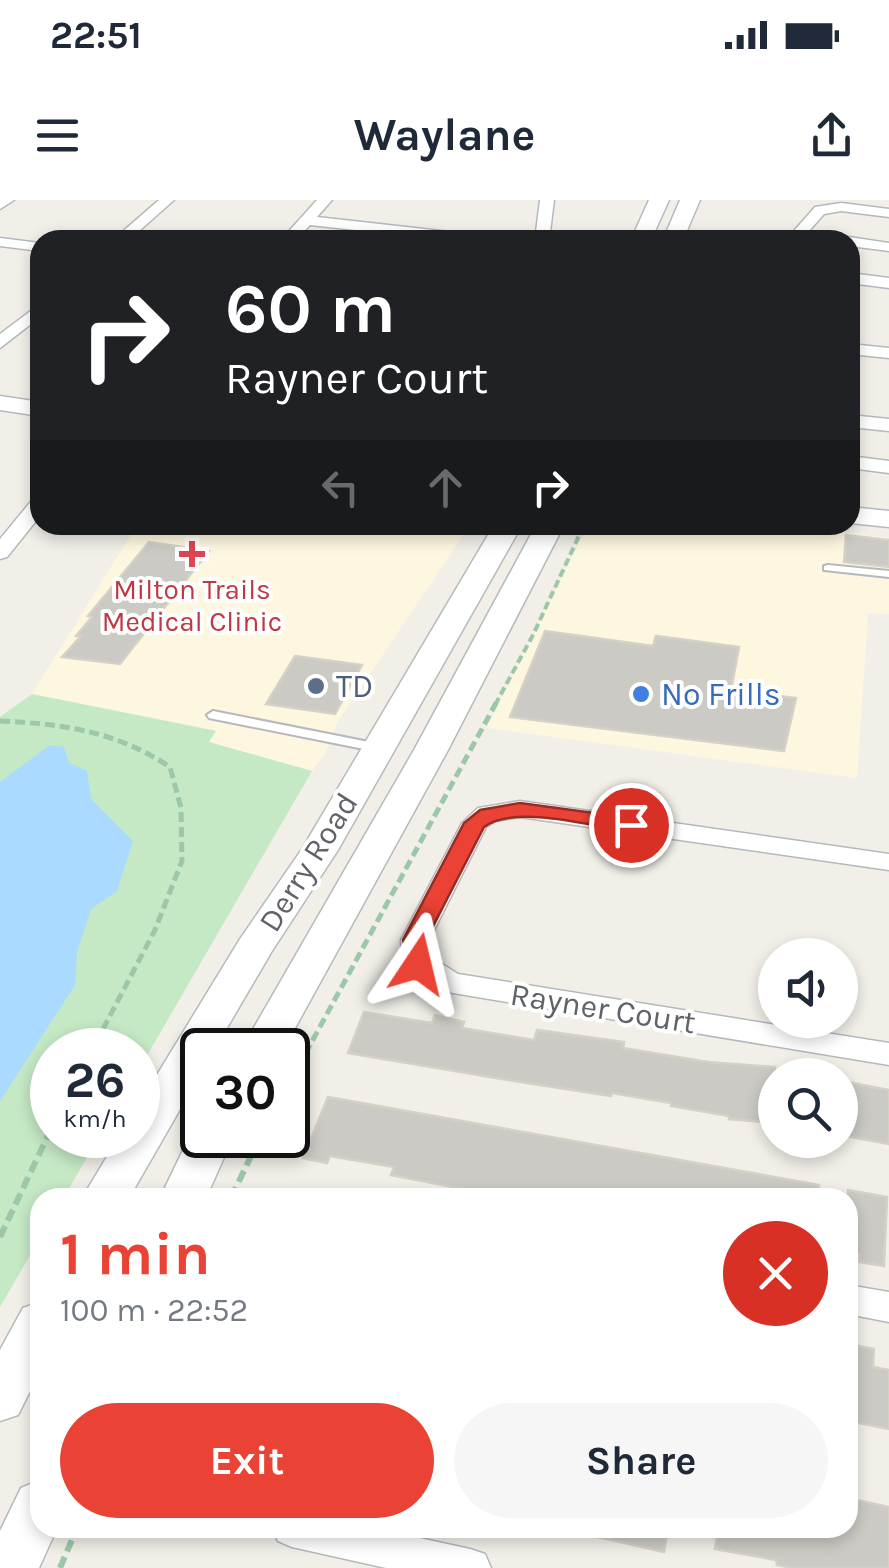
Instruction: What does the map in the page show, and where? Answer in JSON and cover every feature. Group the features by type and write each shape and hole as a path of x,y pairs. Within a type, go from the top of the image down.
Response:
{"main road":[{"path":"646,230 659,200"},
{"path":"677,230 690,200"},
{"path":"0,403 30,408"},
{"path":"860,516 889,519"},
{"name":"Derry Road","path":"111,1188 379,748 502,535"},
{"name":"Derry Road","path":"274,1028 413,783 545,535"},
{"path":"188,1188 201,1158"},
{"path":"0,1399 30,1341"},
{"path":"10,1568 30,1526"}],"street":[{"path":"0,205 7,200"},
{"path":"132,230 166,200"},
{"path":"298,230 325,200"},
{"path":"543,230 547,200"},
{"path":"801,230 820,210 889,213"},
{"path":"307,220 396,230"},
{"path":"0,242 30,246"},
{"path":"860,243 889,247"},
{"path":"860,280 889,284"},
{"path":"0,343 30,318"},
{"path":"860,351 889,353"},
{"path":"860,422 889,426"},
{"path":"860,463 889,466"},
{"path":"0,553 30,516"},
{"name":"Rayner Court","path":"889,862 520,809 502,811 475,823 414,940 414,952 418,964 453,983 889,1054"},
{"path":"858,1302 889,1307"},
{"path":"336,1538 470,1568"}],"lane":[{"path":"828,568 889,574"},
{"path":"213,714 379,748"}],"path":[{"path":"310,1046 533,635 579,535"},
{"path":"0,721 100,728 136,742 170,766 181,808 182,861 155,930 104,1028"},
{"path":"0,1237 38,1158"},
{"path":"236,1188 251,1158"},
{"path":"60,1568 73,1538"}],"shaded area":[{"path":"131,535 463,535 337,723 326,752 312,771 208,742 215,730 32,694"},
{"path":"583,535 889,538 889,614 868,613 857,778 487,728"}],"green space":[{"path":"32,694 216,731 209,742 312,771 160,1033 160,1028 30,1028 30,1158 87,1158 69,1188 30,1188 30,1255 0,1307 0,717"}],"water":[{"path":"50,745 64,747 69,763 87,771 91,799 133,841 117,891 91,909 77,952 75,985 47,1028 30,1028 30,1055 0,1101 0,782"}],"building":[{"path":"846,535 889,540 889,567 844,562"},
{"path":"149,542 209,551 120,664 62,657 81,636 76,636 92,617 88,616"},
{"name":"No Frills","path":"545,631 653,646 656,636 739,647 731,690 796,698 784,751 510,717"},
{"path":"295,656 362,665 335,714 266,704"},
{"path":"364,1012 432,1023 435,1015 464,1022 462,1028 534,1040 537,1030 624,1042 623,1048 758,1066 758,1122 729,1119 671,1103 612,1093 611,1096 348,1053"},
{"path":"858,1084 889,1090 889,1144 858,1138"},
{"path":"328,1097 819,1185 458,1188 391,1175 394,1167 330,1156 327,1163 303,1158 310,1158 310,1141"},
{"path":"858,1192 887,1197 884,1266 859,1262"},
{"path":"858,1346 874,1349 873,1367 889,1370 889,1429 858,1423"},
{"path":"858,1500 889,1507 889,1568 792,1568 777,1565 776,1560 715,1549 717,1538 858,1538"},
{"path":"602,1538 666,1538 664,1552"}],"place":[{"name":"Milton Trails Medical Clinic","path":"192,554"},
{"name":"TD","path":"316,686"},
{"name":"No Frills","path":"641,694"}],"route":[{"path":"418,964 414,940 475,823 487,814 520,809 631,825"}]}
